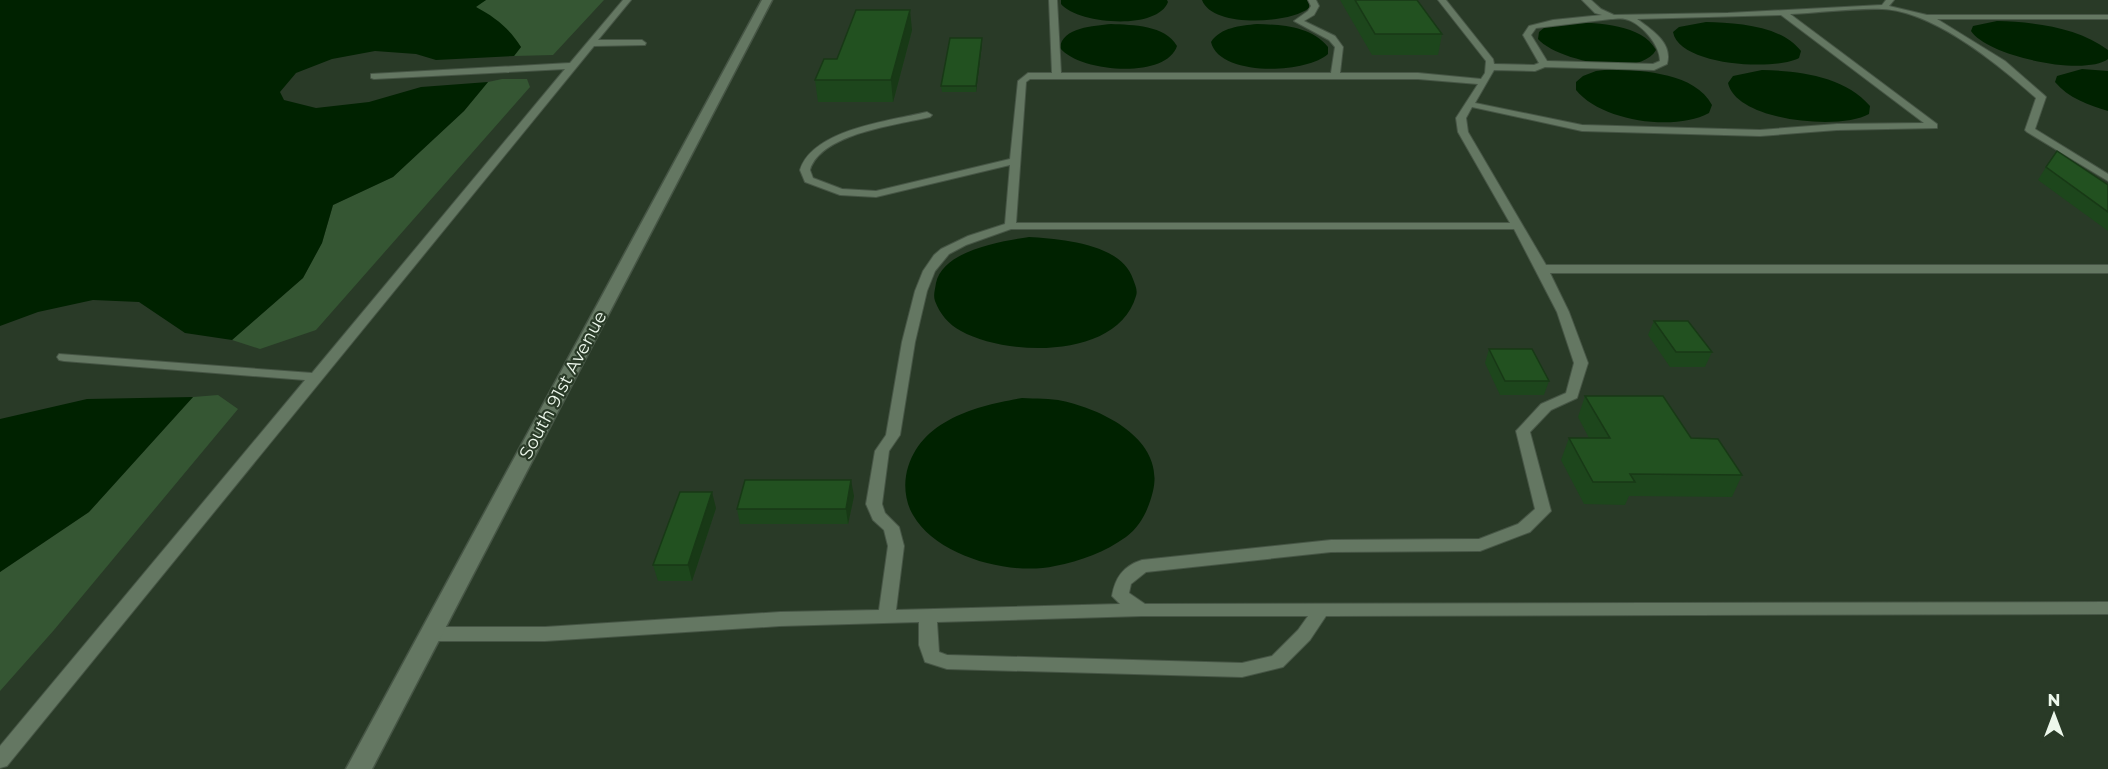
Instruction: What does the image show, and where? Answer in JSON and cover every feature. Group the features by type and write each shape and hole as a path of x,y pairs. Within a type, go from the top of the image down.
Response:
{"main road":[{"name":"South 91st Avenue","path":"359,769 766,0"}],"lane":[{"path":"0,760 627,0"},
{"path":"1053,0 1057,76"},
{"path":"1312,0 1314,6 1311,13 1298,21 1332,39 1339,47 1335,76"},
{"path":"1142,610 1120,596 1123,581 1142,566 1331,546 1480,545 1524,528 1543,511 1523,431 1546,407 1572,395 1581,363 1563,312 1542,269 1463,132 1461,118 1483,82 1490,61 1442,0"},
{"path":"1586,0 1598,11 1613,17"},
{"path":"1544,64 1527,35 1533,26 1553,22 1613,17 1728,15 1887,4 1926,17 2002,63 2041,97 2030,130 2108,178"},
{"path":"1469,105 1582,128 1760,133 1837,127 1934,126 1782,12"},
{"path":"1489,67 1535,68 1544,64 1654,67 1664,62 1666,52 1662,43 1629,17"},
{"path":"1926,17 2108,17"},
{"path":"592,44 642,43"},
{"path":"374,76 572,66"},
{"path":"1010,226 1022,81 1028,76 1418,76 1483,82"},
{"path":"927,115 848,136 822,147 809,158 805,170 809,180 840,192 876,194 1016,161"},
{"path":"887,616 896,546 891,527 878,516 874,504 882,452 893,435 919,296 929,270 939,255 968,241 1010,226 1517,226"},
{"path":"1542,269 2108,269"},
{"path":"64,357 316,377"},
{"path":"432,634 545,634 780,619 1142,610 2108,608"},
{"path":"928,615 928,645 931,657 946,662 1242,670 1277,662 1304,635 1321,610"}],"shaded area":[{"path":"0,0 486,0 476,7 502,24 521,47 514,56 436,60 416,54 375,51 332,59 296,73 280,92 284,100 316,108 369,102 421,87 488,82 464,111 393,177 333,205 322,243 303,278 232,340 185,333 139,302 93,300 38,312 0,326"},
{"path":"486,0 604,0 553,55 514,56 521,47 475,6"},
{"path":"1061,0 1167,0 1168,2 1161,11 1149,17 1134,21 1117,21 1083,16 1070,11 1061,4"},
{"path":"1202,0 1308,0 1309,8 1299,13 1269,20 1235,19 1209,9"},
{"path":"1997,21 2055,27 2069,31 2096,42 2108,50 2108,59 2096,64 2079,66 2036,61 1996,48 1980,40 1971,31 1973,26"},
{"path":"1572,22 1606,24 1630,30 1649,41 1656,50 1647,59 1616,65 1562,54 1538,39 1539,32 1545,27"},
{"path":"1706,22 1731,23 1770,31 1792,42 1801,51 1799,58 1770,64 1729,63 1709,59 1692,52 1679,43 1673,32 1679,27"},
{"path":"1111,24 1157,30 1172,39 1177,46 1170,57 1157,64 1122,69 1085,63 1060,48 1066,36 1073,32 1088,27"},
{"path":"1257,24 1286,26 1305,31 1328,47 1328,54 1317,61 1302,65 1264,69 1230,61 1217,53 1211,42 1220,33"},
{"path":"1613,69 1654,73 1682,80 1704,94 1712,105 1709,113 1677,122 1639,120 1602,109 1587,101 1576,90 1576,82 1583,76 1596,71"},
{"path":"2082,69 2108,71 2108,111 2072,97 2055,82 2057,76"},
{"path":"1762,70 1805,74 1834,82 1860,96 1870,106 1869,114 1836,122 1814,122 1768,114 1749,106 1735,96 1728,83 1733,76"},
{"path":"502,79 527,79 530,87 316,330 260,349 232,340 303,278 322,243 333,205 393,177 464,111 488,82"},
{"path":"1029,237 1088,245 1116,258 1126,267 1136,290 1136,296 1125,317 1108,332 1085,342 1059,347 1032,348 981,340 948,322 937,306 934,295 941,272 950,262 975,249"},
{"path":"218,395 238,409 54,630 0,691 0,572 89,512 193,397"},
{"path":"193,397 89,512 0,572 0,419 87,399"},
{"path":"1022,398 1058,400 1079,405 1113,420 1141,442 1150,457 1154,473 1153,491 1144,516 1126,537 1101,551 1074,561 1055,566 1018,568 977,560 957,552 924,530 911,511 905,491 906,476 912,457 922,442 950,419 985,406"}],"building":[{"path":"1355,0 1417,0 1442,34 1375,34"},
{"path":"856,10 910,10 891,80 815,80 824,59 837,59"},
{"path":"950,38 982,38 976,86 941,86"},
{"path":"2057,151 2108,185 2108,212 2046,167"},
{"path":"1654,321 1688,321 1712,352 1676,352"},
{"path":"1489,349 1532,349 1549,381 1505,381"},
{"path":"1585,396 1663,396 1691,438 1718,439 1742,475 1630,474 1635,482 1593,482 1569,438 1610,438"},
{"path":"745,480 851,480 846,509 737,509"},
{"path":"680,492 712,492 688,565 653,565"}]}
